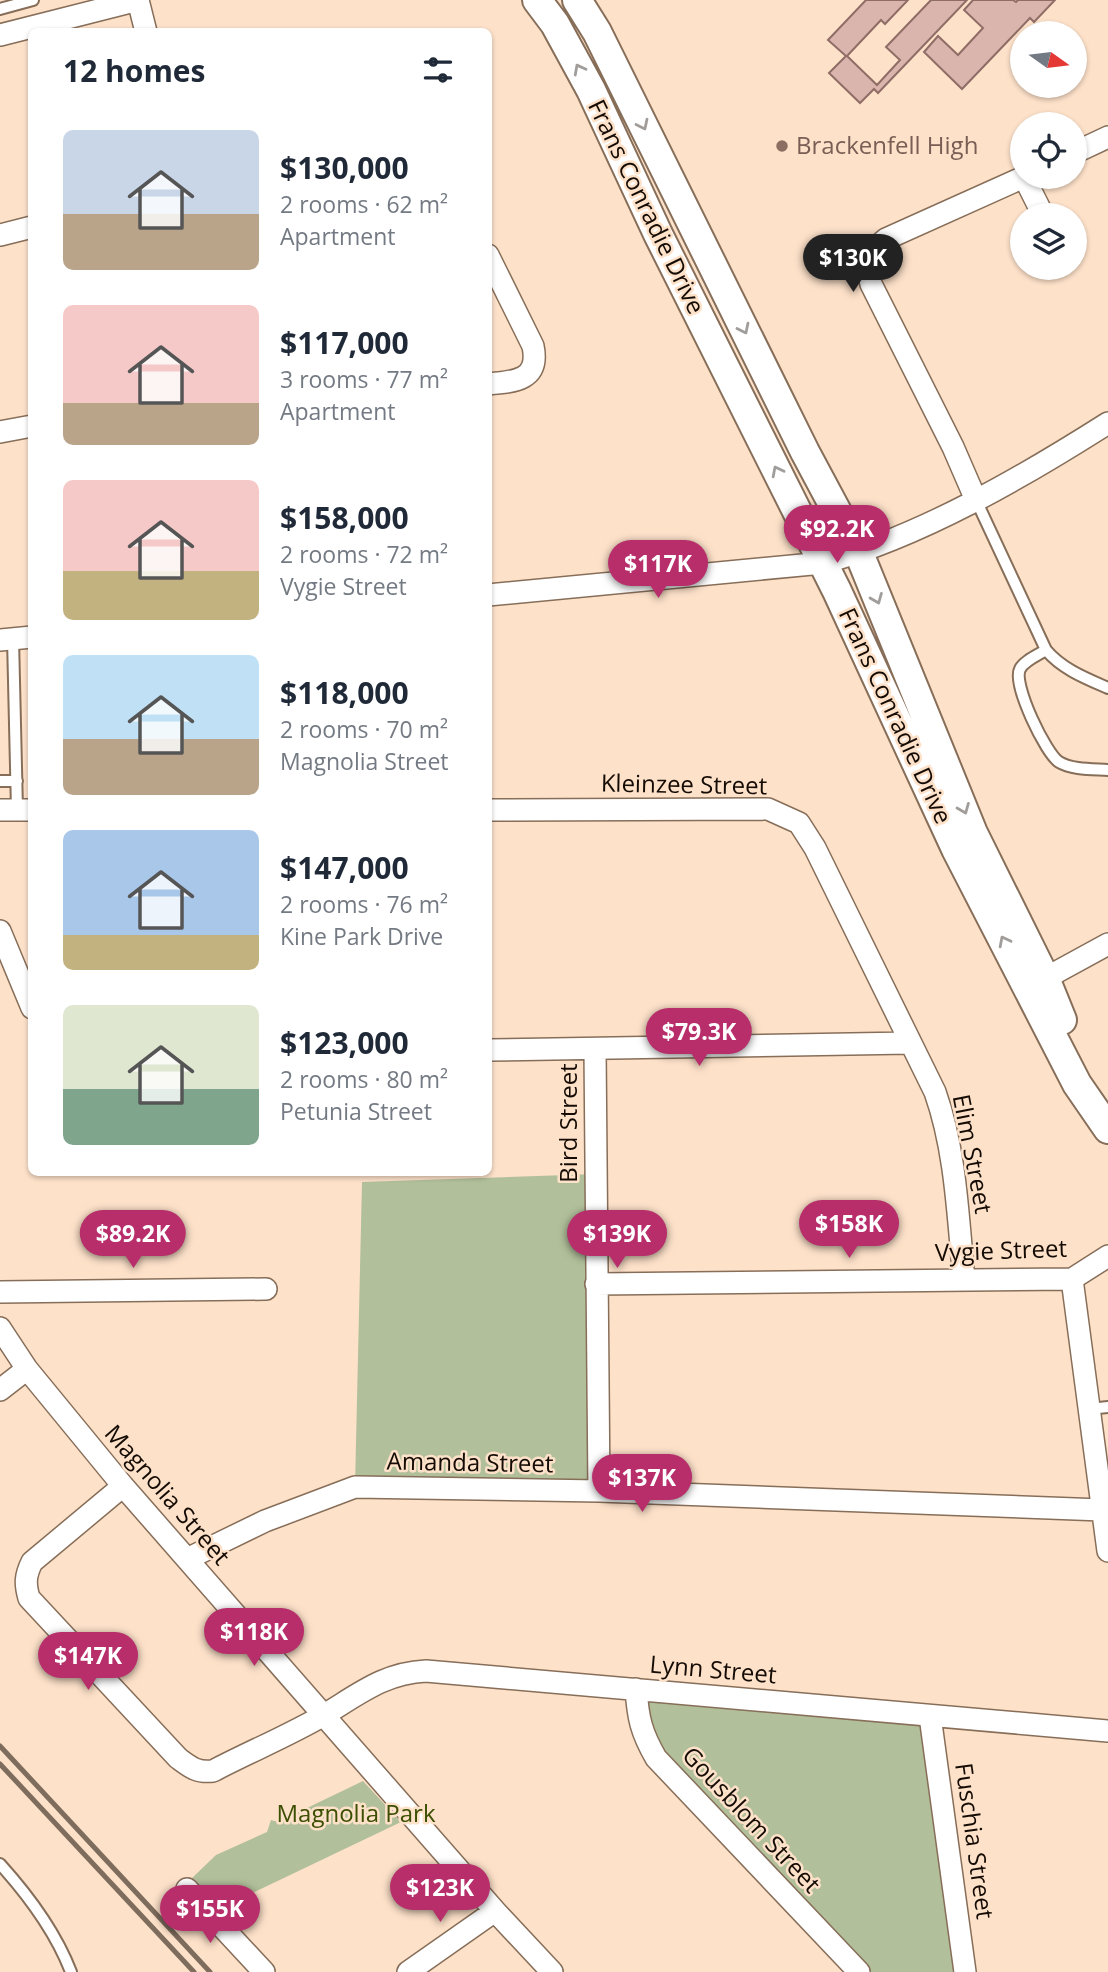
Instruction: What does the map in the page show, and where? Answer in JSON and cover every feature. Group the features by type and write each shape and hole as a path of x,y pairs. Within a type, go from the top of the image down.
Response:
{"street":[{"path":"0,35 138,0 145,28"},
{"name":"Frans Conradie Drive","path":"537,0 555,24 591,90 658,234 823,563 956,849 1036,983 1076,1055 1108,1122"},
{"name":"Frans Conradie Drive","path":"577,0 597,32 805,452 859,553 1077,1084 1108,1129"},
{"path":"1087,147 1108,137"},
{"path":"976,499 953,447 871,284 867,268 875,248 886,239 1010,183"},
{"path":"0,235 28,228"},
{"path":"492,263 533,346 535,357 529,373 522,378 513,382 492,384"},
{"path":"492,595 823,563 859,553 976,499 1108,423"},
{"path":"0,432 28,427"},
{"name":"Kleinzee Street","path":"492,810 768,809 789,817 799,823 815,848 909,1043"},
{"path":"0,931 28,998"},
{"path":"1036,983 1108,944"},
{"path":"492,1050 909,1043"},
{"name":"Elim Street","path":"909,1043 941,1110 957,1202 964,1280"},
{"name":"Bird Street","path":"595,1049 599,1491"},
{"name":"Vygie Street","path":"596,1284 1072,1279 1108,1256"},
{"path":"1072,1279 1099,1408 1108,1551"},
{"path":"0,1292 266,1289"},
{"name":"Magnolia Street","path":"0,1328 27,1369 123,1486 495,1911 552,1972"},
{"path":"0,1390 27,1369"},
{"name":"Lynn Street","path":"123,1486 32,1562 26,1574 25,1585 29,1598 178,1758 190,1768 202,1772 212,1770 323,1716 390,1676 426,1671 1108,1731"},
{"name":"Amanda Street","path":"187,1559 265,1521 355,1487 1104,1500"},
{"name":"Gousblom Street","path":"636,1689 638,1722 656,1758 859,1972"},
{"name":"Fuschia Street","path":"930,1716 965,1972"},
{"path":"187,1889 264,1972"},
{"path":"408,1972 495,1911"}],"lane":[{"path":"0,9 33,0"},
{"path":"976,499 1046,650 1067,669 1108,688"},
{"path":"15,638 16,810"},
{"path":"1046,650 1025,664 1019,670 1018,677 1021,694 1052,755 1064,765 1108,769"},
{"path":"0,781 16,781"},
{"path":"0,1864 20,1886 51,1934 71,1972"}],"green space":[{"path":"596,1174 599,1491 355,1487 362,1182"},
{"path":"640,1689 930,1716 965,1972 863,1972 655,1754"},
{"name":"Magnolia Park","path":"363,1781 401,1822 217,1910 190,1880 216,1855 267,1832 271,1820 278,1822"}],"building":[{"path":"866,0 908,0 885,24 881,20 847,56 877,85 900,60 886,47 931,0 967,0 878,93 874,89 860,103 829,73 846,56 828,40"},
{"path":"973,0 1055,0 1035,21 1030,18 1027,21 1010,21 1010,39 962,89 924,52 938,36 958,55 983,28 964,10"}],"railway":[{"path":"0,1746 210,1972"},
{"path":"0,1764 194,1972"}],"place":[{"name":"Brackenfell High","path":"782,146"}]}
